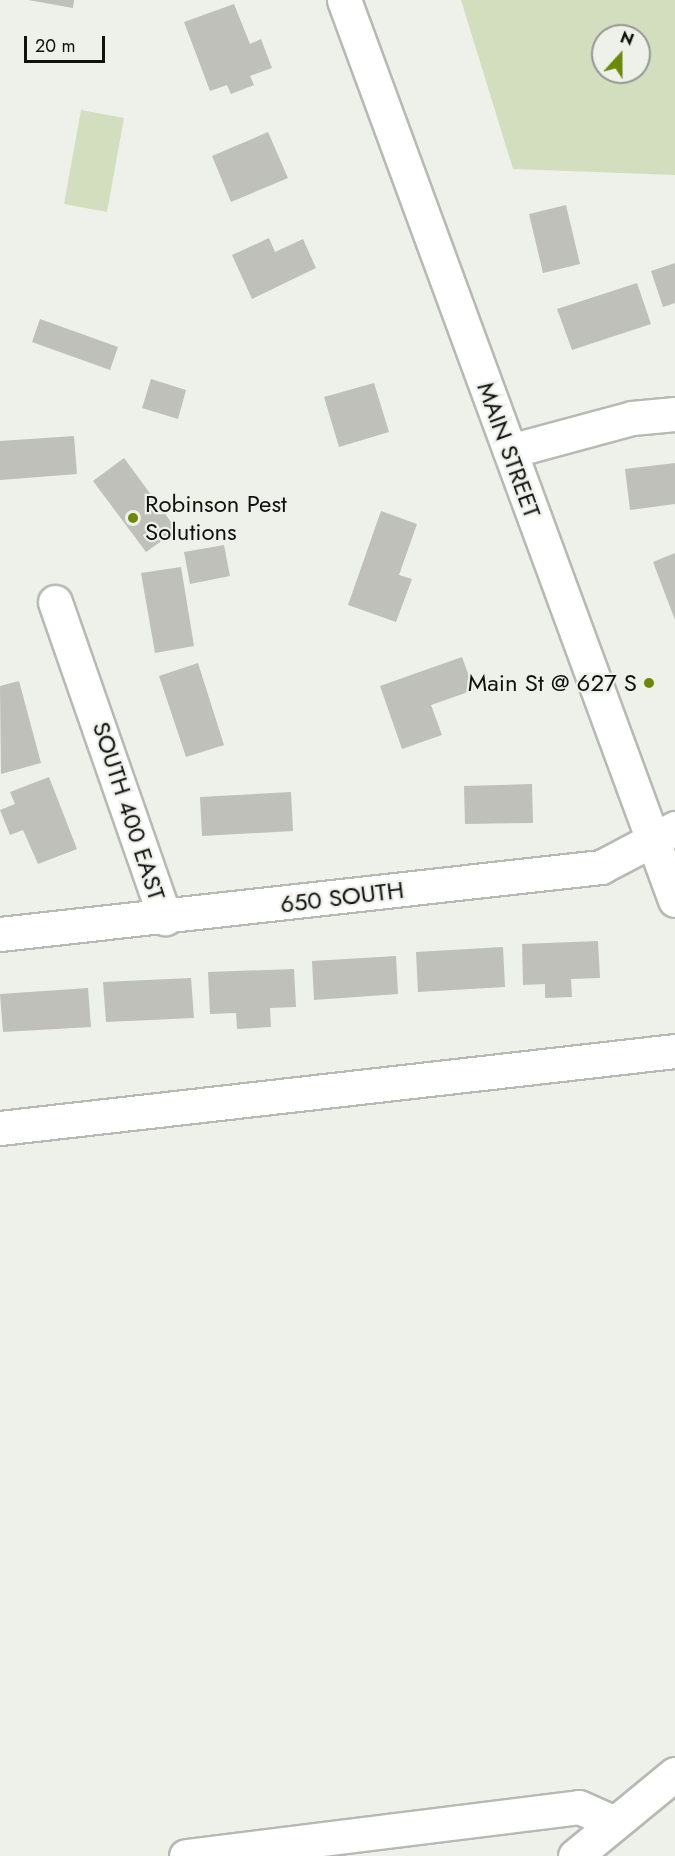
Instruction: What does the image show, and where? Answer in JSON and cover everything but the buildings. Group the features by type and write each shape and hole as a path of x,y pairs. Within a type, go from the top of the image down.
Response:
{"street":[{"name":"MAIN STREET","path":"344,0 510,451 663,834 675,900"},
{"path":"510,451 632,418 675,414"},
{"name":"SOUTH 400 EAST","path":"55,603 93,703 165,918"},
{"name":"650 SOUTH","path":"0,934 165,918 601,867 663,834"},
{"path":"0,1128 675,1051"},
{"path":"575,1856 611,1821 675,1774"},
{"path":"186,1856 579,1807 611,1821"}],"green space":[{"path":"461,0 675,0 675,175 513,169"},
{"path":"81,110 124,118 107,212 64,204"}],"place":[{"name":"Robinson Pest Solutions","path":"133,518"},
{"name":"Main St @ 627 S","path":"649,683"}]}
